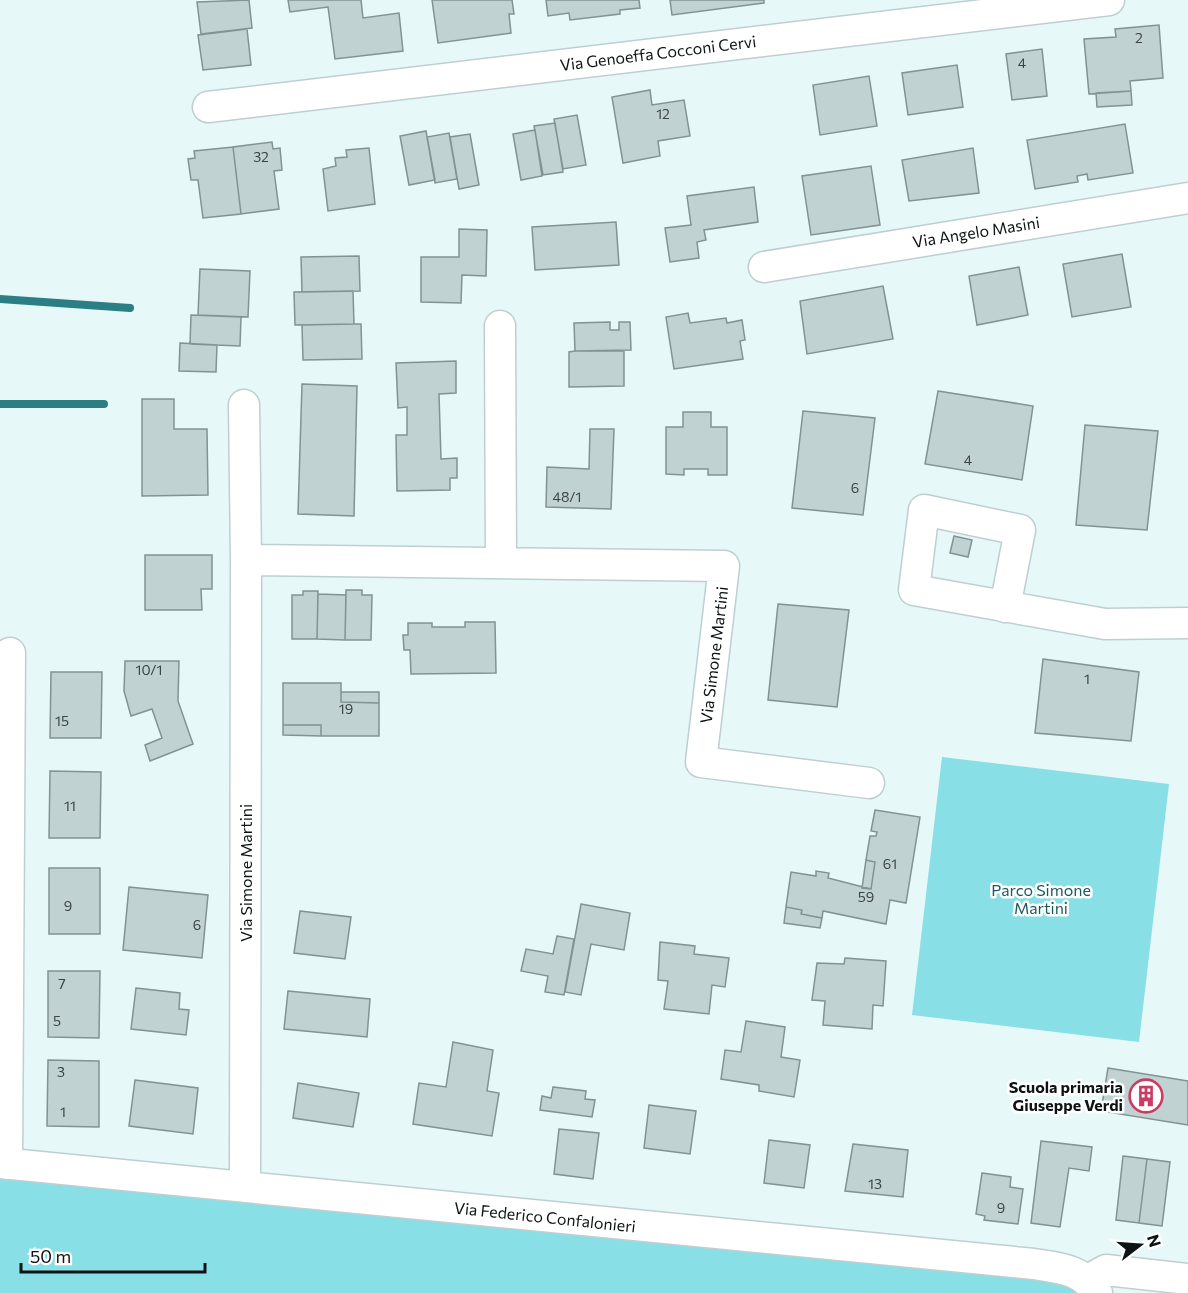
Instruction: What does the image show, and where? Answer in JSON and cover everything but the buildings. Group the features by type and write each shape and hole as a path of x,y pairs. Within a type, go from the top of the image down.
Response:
{"street":[{"name":"Via Genoeffa Cocconi Cervi","path":"208,106 1109,0"},
{"name":"Via Angelo Masini","path":"764,267 1188,198"},
{"path":"500,326 501,562"},
{"name":"Via Simone Martini","path":"244,405 246,560 245,1187"},
{"name":"Via Simone Martini","path":"246,560 724,566 701,762 869,783"},
{"path":"1005,607 1105,624 1188,623"},
{"path":"3,1164 10,653"},
{"name":"Via Federico Confalonieri","path":"3,1164 1034,1264 1064,1268 1092,1286 1106,1270 1188,1280"}],"green space":[{"name":"Parco Simone Martini","path":"942,757 1169,784 1139,1042 912,1015"},
{"path":"0,1163 989,1260 1097,1293 0,1293"}],"waterway":[{"path":"0,299 130,308"},
{"path":"0,404 104,404"}],"place":[{"name":"Scuola primaria Giuseppe Verdi","path":"1146,1096"}]}
